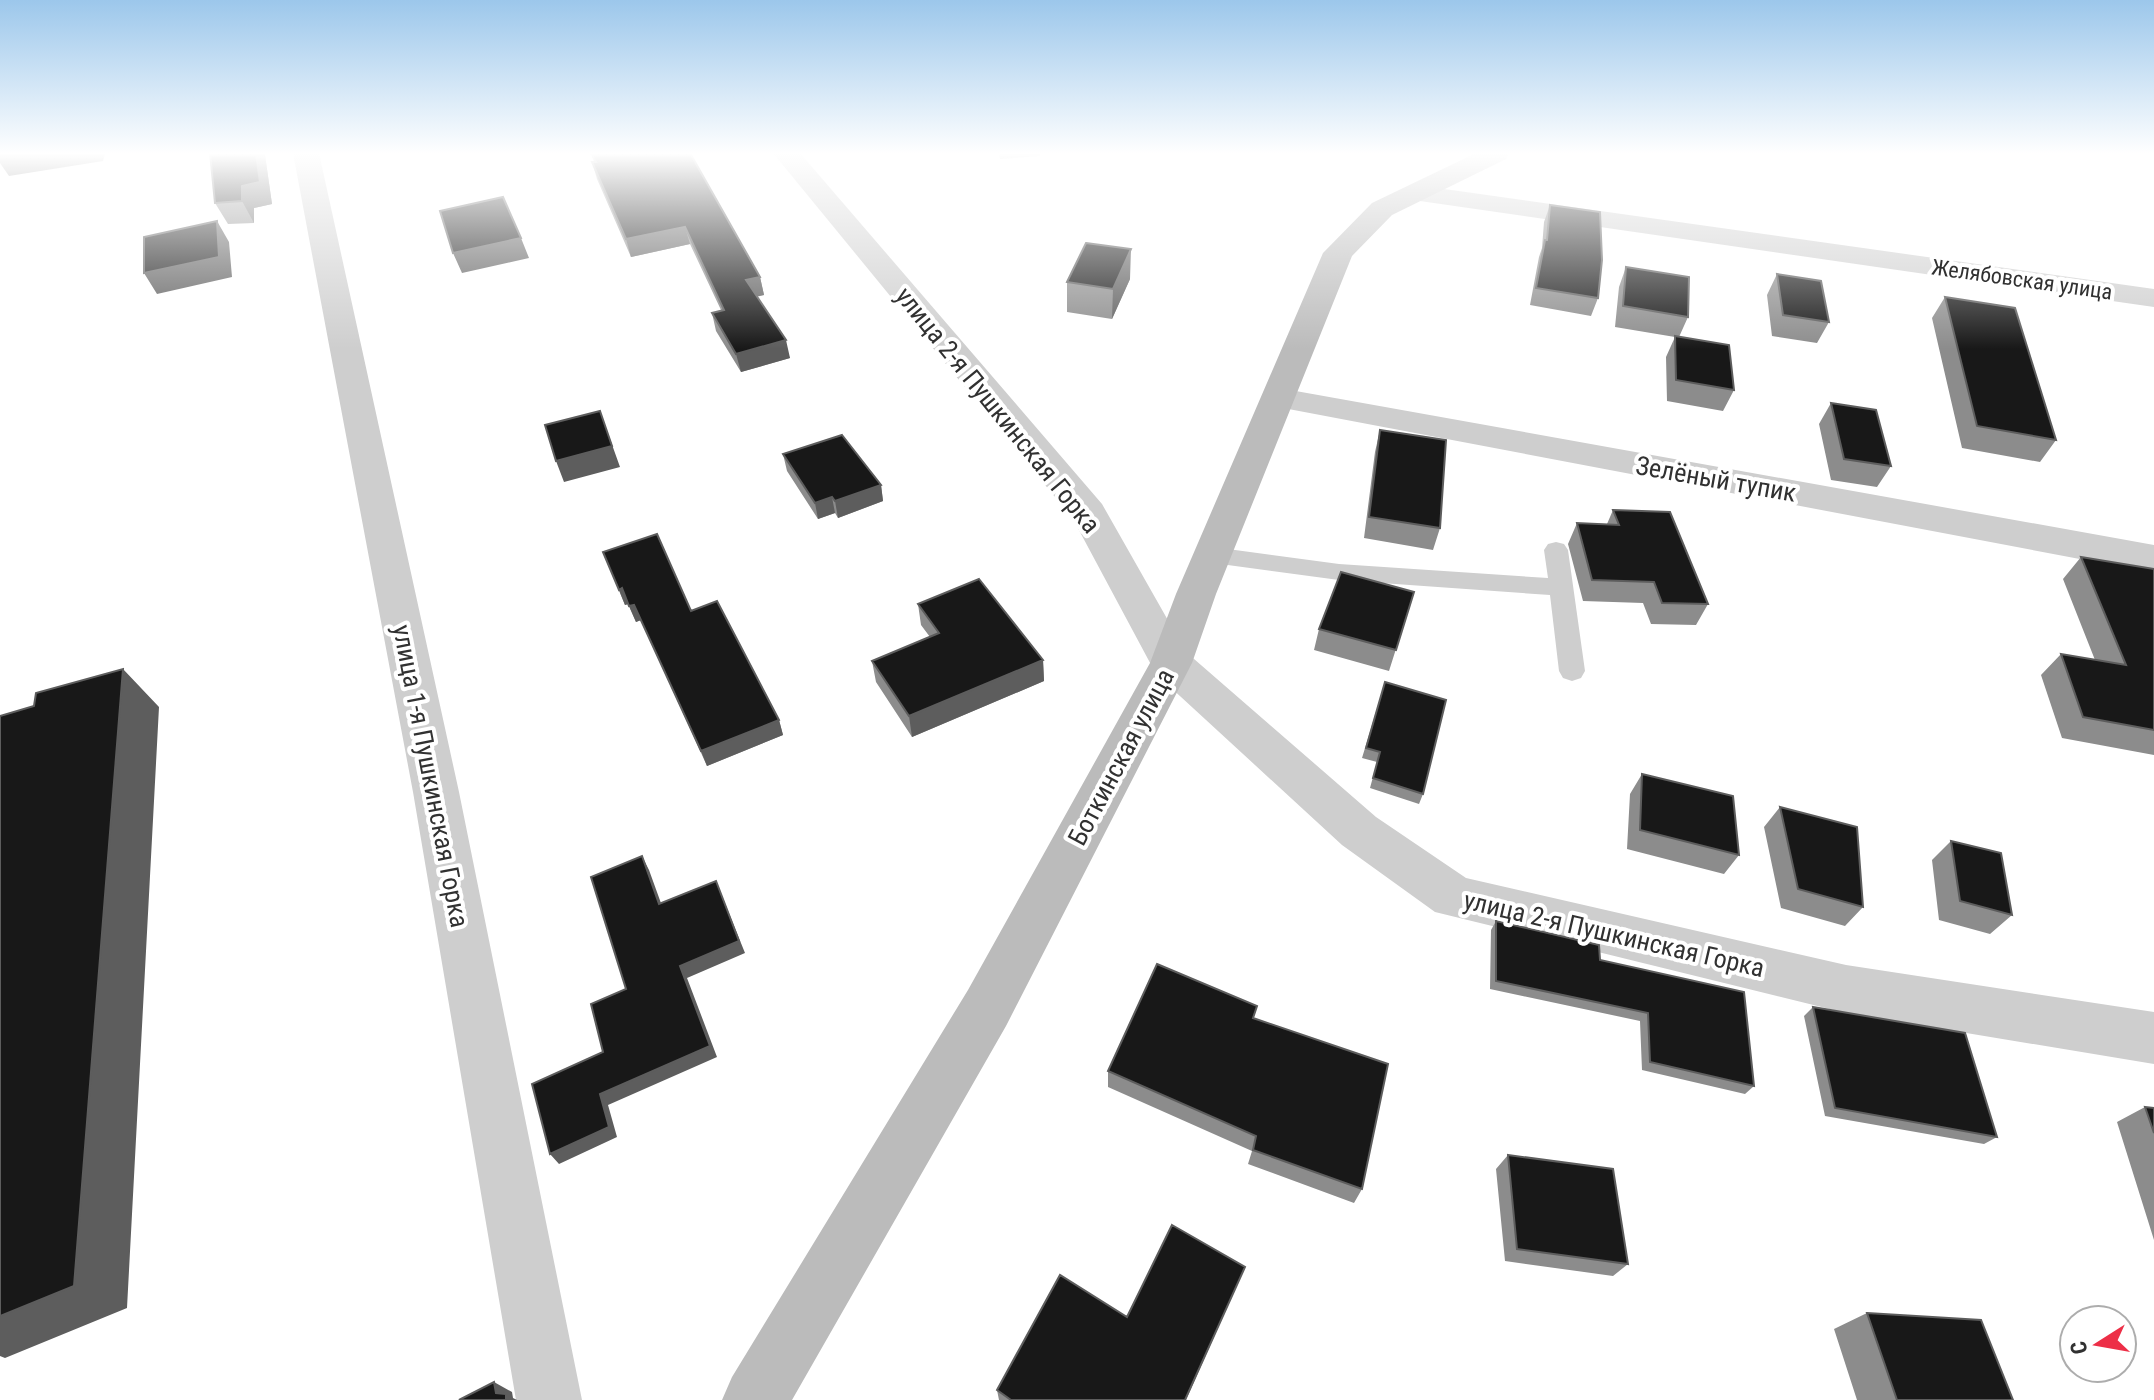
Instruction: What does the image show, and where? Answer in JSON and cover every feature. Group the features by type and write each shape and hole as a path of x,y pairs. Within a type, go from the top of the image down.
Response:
{"street":[{"name":"улица 1-я Пушкинская Горка","path":"319,218 436,792 549,1400"},
{"name":"улица 2-я Пушкинская Горка","path":"841,218 1089,513 1171,663 1359,831 1453,897 1846,989 2154,1038"},
{"name":"Боткинская улица","path":"755,1400 987,1008 1171,663 1338,253 1371,218"},
{"name":"Желябовская улица","path":"1594,218 2154,298"},
{"name":"Зелёный тупик","path":"1279,398 2154,559"}],"lane":[{"path":"1556,550 1572,671"},
{"path":"1213,555 1339,572 1561,587"}],"building":[{"path":"442,218 512,218 521,238 453,253"},
{"path":"617,218 727,218 760,277 746,280 786,340 736,354 712,313 724,310 685,227 626,239"},
{"path":"1549,218 1600,218 1602,260 1598,298 1536,288"},
{"path":"217,221 219,257 144,273 144,237"},
{"path":"1086,243 1131,249 1113,289 1067,282"},
{"path":"1626,267 1689,277 1688,317 1623,306"},
{"path":"1777,274 1821,281 1829,322 1783,315"},
{"path":"1945,297 2015,308 2056,440 1977,426"},
{"path":"1675,336 1729,345 1734,390 1676,380"},
{"path":"1831,403 1876,410 1891,466 1844,459"},
{"path":"600,411 612,446 556,461 545,425"},
{"path":"1380,430 1446,440 1440,528 1369,517"},
{"path":"842,435 881,485 835,501 832,497 815,503 783,454"},
{"path":"1613,510 1670,512 1708,604 1662,603 1654,582 1592,580 1577,523 1619,525"},
{"path":"657,534 691,611 717,601 779,720 701,751 634,605 629,606 622,588 619,590 603,552"},
{"path":"2081,557 2154,569 2154,730 2083,717 2061,654 2126,665"},
{"path":"1341,572 1414,592 1396,650 1319,629"},
{"path":"979,579 1043,660 909,716 872,661 939,633 918,604"},
{"path":"123,669 74,1286 0,1316 0,716 34,706 36,693"},
{"path":"1385,682 1446,700 1423,794 1373,778 1380,752 1366,748"},
{"path":"1642,774 1733,796 1739,855 1640,830"},
{"path":"1780,807 1857,827 1863,907 1798,889"},
{"path":"1951,841 2001,853 2012,915 1960,901"},
{"path":"642,856 659,904 716,881 739,941 680,966 710,1046 600,1094 609,1127 550,1154 532,1084 603,1052 591,1004 626,989 591,877"},
{"path":"1496,921 1599,945 1600,960 1744,992 1754,1086 1650,1062 1648,1013 1496,981"},
{"path":"1157,964 1257,1006 1253,1018 1388,1064 1362,1189 1253,1150 1256,1136 1108,1071"},
{"path":"1813,1007 1965,1033 1997,1137 1835,1108"},
{"path":"2145,1107 2154,1108 2154,1133"},
{"path":"1508,1155 1613,1169 1628,1264 1517,1249"},
{"path":"1172,1225 1245,1267 1185,1400 1011,1400 997,1390 1060,1275 1127,1317"},
{"path":"1867,1313 1981,1320 2013,1400 1897,1400"},
{"path":"494,1382 496,1393 506,1394 506,1400 459,1400"}]}
